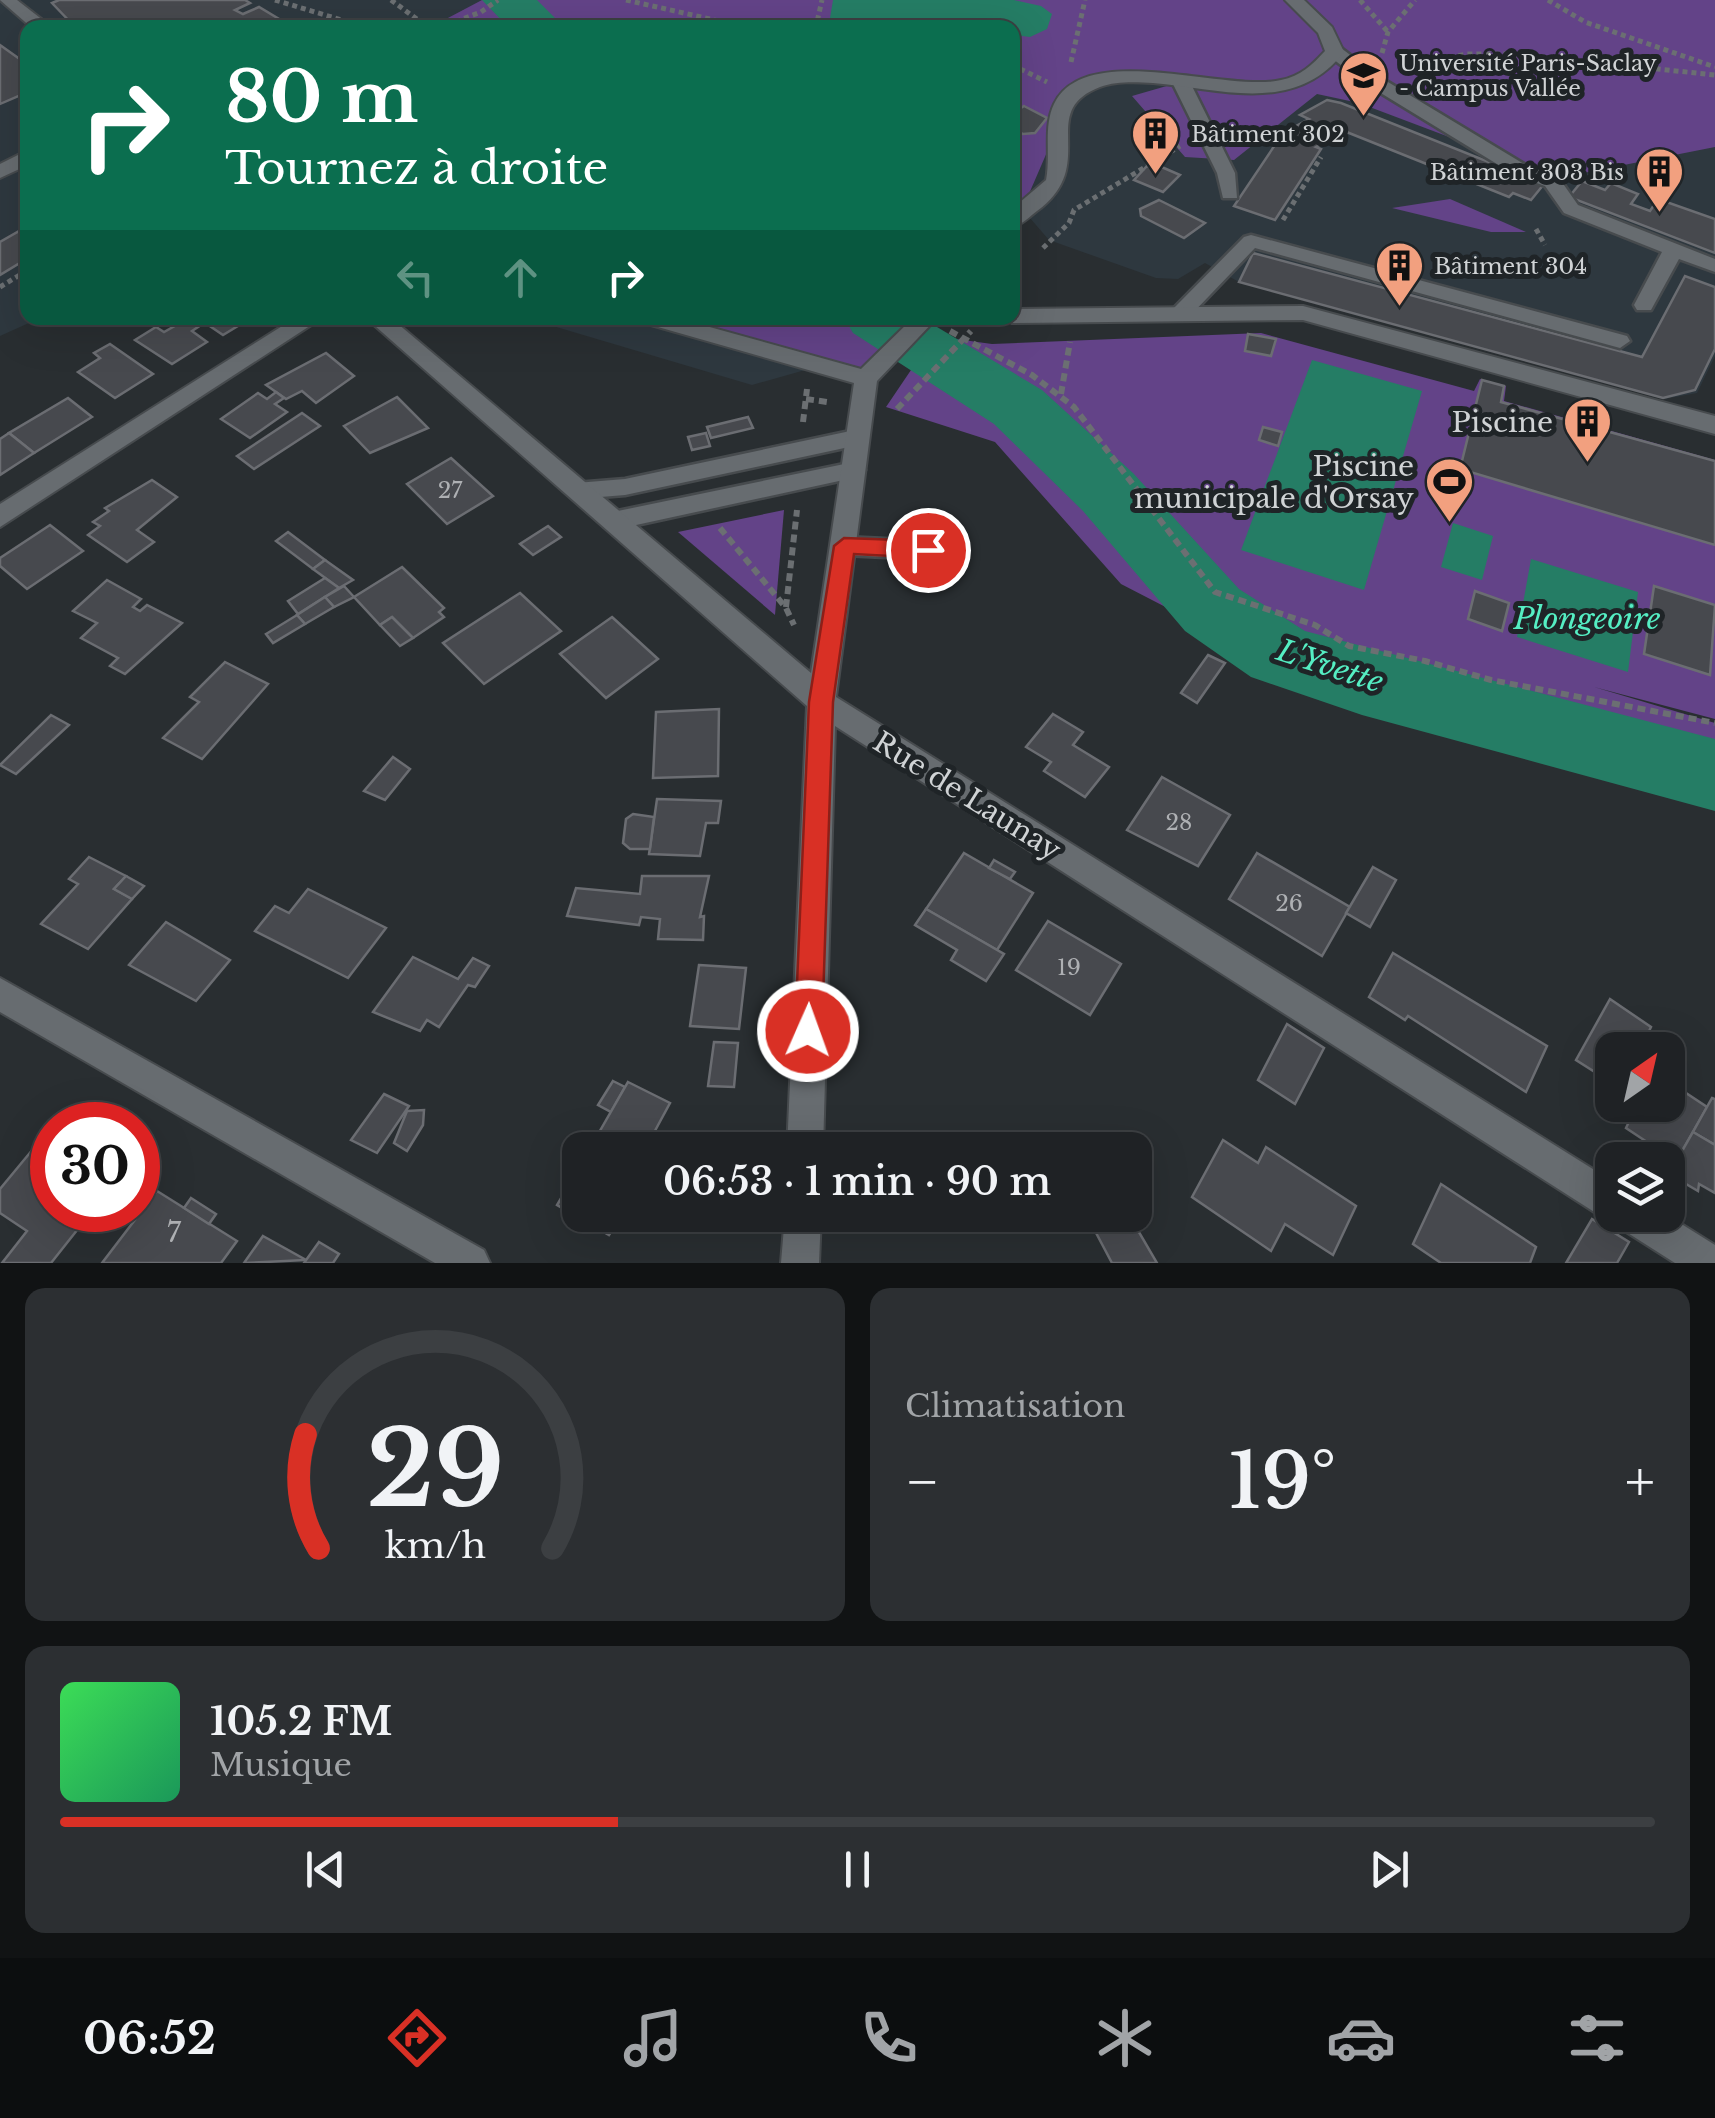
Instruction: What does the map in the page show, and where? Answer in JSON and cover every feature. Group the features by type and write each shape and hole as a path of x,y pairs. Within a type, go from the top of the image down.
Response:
{"street":[{"path":"6,0 33,20"},
{"path":"1020,215 1053,187 1058,175 1062,105 1073,92 1099,79 1258,87 1298,82 1325,68 1335,52 1326,31 1294,0"},
{"path":"1020,316 1302,313 1715,425"},
{"path":"0,517 300,325"},
{"name":"Rue de Launay","path":"384,325 795,674 821,702 1595,1191"},
{"path":"681,325 872,372"},
{"path":"806,1132 821,702 854,470 855,438 872,372 919,325"},
{"path":"0,994 470,1263"},
{"path":"800,1263 802,1232"},
{"path":"1660,1232 1709,1263"}],"lane":[{"path":"1335,52 1372,80 1506,161 1552,182 1572,209 1715,266"},
{"path":"1182,82 1226,173 1230,194"},
{"path":"1181,314 1251,242 1620,341"},
{"path":"1644,305 1674,249"},
{"path":"576,491 625,487 855,438"},
{"path":"614,521 854,470"},
{"path":"844,546 928,550"}],"path":[{"path":"275,0 341,20"},
{"path":"391,0 418,20"},
{"path":"463,19 498,0"},
{"path":"626,0 715,20"},
{"path":"1067,78 1085,0"},
{"path":"1360,0 1388,32 1414,0"},
{"path":"1548,0 1586,22 1715,67"},
{"path":"1393,71 1466,54 1514,54 1715,76"},
{"path":"1020,69 1063,90"},
{"path":"1043,248 1068,223 1074,210 1158,157"},
{"path":"1279,226 1321,157"},
{"path":"1536,230 1545,244"},
{"path":"892,413 971,331"},
{"path":"1061,394 1070,336"},
{"path":"966,340 1061,394 1215,592 1315,625 1350,646 1491,680 1715,723"},
{"path":"806,399 827,402"},
{"path":"786,608 798,506"},
{"path":"718,525 786,608 798,635"}],"shaded area":[{"name":"Université Paris-Saclay - Campus Vallée","path":"0,0 1715,0 1715,356 1697,393 1664,399 1239,282 1205,263 1178,279 1156,278 1049,240 1023,210 1020,20 20,20 20,325 24,325 0,336"},
{"path":"482,0 1715,0 1715,147 1558,178 1359,103 1317,94 1234,160 1185,157 1132,96 1177,83 1099,79 1073,92 1020,212 1020,20 444,20"},
{"path":"1450,199 1526,232 1491,232 1392,208"},
{"path":"550,325 900,325 872,351 752,385"},
{"path":"687,325 907,325 860,371"},
{"name":"Piscine municipale d'Orsay","path":"1261,333 1474,391 1480,379 1506,386 1504,401 1715,460 1715,719 1594,687 1715,723 1715,791 1455,723 1274,663 1121,584 995,442 886,407 934,336 992,344"},
{"path":"784,510 775,615 678,532"}],"water":[{"path":"833,0 1014,0 1041,6 1052,14 1047,29 1030,37 1020,36 1020,20 830,18"},
{"path":"1312,360 1422,391 1364,590 1241,550"},
{"path":"1453,523 1493,536 1482,580 1441,567"},
{"name":"Plongeoire","path":"1531,559 1638,592 1628,672 1517,637"}],"building":[{"path":"245,0 250,3 235,10 243,14 259,7 281,20 68,20 52,3"},
{"path":"0,45 20,59 20,95 0,104"},
{"path":"1327,100 1544,184 1531,200 1513,193 1509,197 1344,131 1316,147 1321,149 1275,220 1234,206 1283,133 1309,119 1300,115"},
{"path":"1024,106 1047,118 1035,133 1020,132 1020,109"},
{"name":"Bâtiment 302","path":"1157,165 1180,175 1163,192 1134,180 1147,166"},
{"name":"Bâtiment 303 Bis","path":"1582,181 1605,190 1611,183 1638,194 1631,204 1650,211 1658,199 1715,219 1715,253 1569,197"},
{"path":"1159,200 1205,223 1184,238 1141,216 1140,209"},
{"path":"20,231 20,263 0,275 0,242"},
{"name":"Bâtiment 304","path":"1253,253 1642,357 1685,276 1715,287 1715,349 1695,390 1663,398 1239,282"},
{"path":"176,325 201,325 192,331 207,342 172,364 135,340 156,327 164,332"},
{"path":"208,325 239,325 223,335"},
{"path":"1248,334 1276,339 1271,356 1245,351"},
{"path":"110,344 153,374 115,398 78,372 100,358 94,353"},
{"path":"326,353 354,376 316,403 302,391 286,399 266,385"},
{"name":"Piscine","path":"1482,380 1504,386 1501,402 1715,461 1715,545 1460,469"},
{"path":"276,392 284,398 275,404 287,412 250,438 221,419 258,393 267,399"},
{"path":"397,397 428,428 370,453 344,426"},
{"path":"68,398 92,417 34,453 9,433"},
{"path":"302,413 320,426 254,469 237,456"},
{"path":"748,417 753,428 711,438 707,427"},
{"path":"1263,427 1282,432 1278,446 1259,440"},
{"path":"9,433 34,453 0,475 0,439"},
{"path":"706,433 710,446 692,450 688,437"},
{"path":"451,458 493,496 447,524 407,484"},
{"path":"152,480 177,497 137,530 154,542 127,562 88,535 100,526 93,522 109,511 105,508"},
{"path":"50,525 83,551 27,589 0,566 0,558"},
{"path":"548,526 561,537 533,555 520,544"},
{"path":"288,532 325,560 313,569 276,541"},
{"path":"325,560 353,580 339,588 313,569"},
{"path":"402,567 444,608 439,612 444,617 413,638 392,617 380,625 354,597"},
{"path":"325,578 339,588 298,614 288,601"},
{"path":"107,580 141,599 133,607 140,611 147,605 182,623 125,674 110,666 118,658 81,638 97,623 73,611"},
{"path":"344,586 354,597 334,607 325,597"},
{"path":"1654,586 1715,605 1710,675 1644,654"},
{"path":"1475,591 1509,603 1502,631 1468,619"},
{"path":"520,593 561,631 484,684 443,643"},
{"path":"325,597 334,607 305,624 297,615"},
{"path":"297,615 305,624 273,643 266,634"},
{"path":"392,617 413,638 400,646 380,625"},
{"path":"612,617 658,659 606,698 560,654"},
{"path":"1208,655 1225,663 1197,703 1181,693"},
{"path":"225,662 268,684 202,759 163,738 199,702 190,697"},
{"path":"719,709 718,776 653,778 656,712"},
{"path":"1053,714 1083,732 1073,745 1109,767 1085,797 1044,771 1051,762 1026,747"},
{"path":"51,715 69,725 16,774 0,765"},
{"path":"393,757 410,769 385,800 364,791"},
{"path":"1162,777 1230,815 1198,866 1127,830"},
{"path":"657,799 721,801 718,823 706,823 700,856 649,854"},
{"path":"633,814 654,817 650,849 630,849 623,843 626,819"},
{"path":"964,853 1033,893 997,950 926,909"},
{"path":"1257,853 1350,907 1322,956 1229,899"},
{"path":"89,857 126,876 114,889 132,899 88,949 41,924 78,884 69,879"},
{"path":"994,860 1015,872 1010,879 989,868"},
{"path":"1373,867 1396,880 1370,927 1346,913"},
{"path":"126,876 144,886 132,899 114,889"},
{"path":"642,876 709,876 700,917 704,916 703,940 658,939 660,919 641,917 639,925 567,916 576,888 640,894"},
{"path":"308,889 386,928 348,978 255,931 275,906 289,913"},
{"path":"926,909 1004,954 986,981 951,960 957,950 915,925"},
{"path":"1048,921 1121,964 1090,1015 1016,970"},
{"path":"166,922 230,960 196,1001 129,965"},
{"path":"1393,953 1547,1046 1526,1092 1408,1016 1405,1020 1369,997"},
{"path":"413,957 458,979 473,958 489,966 475,987 468,985 439,1027 427,1020 420,1031 373,1012"},
{"path":"699,965 746,968 739,1029 690,1026"},
{"path":"1610,999 1651,1027 1649,1032 1595,1032 1595,1072 1576,1060"},
{"path":"1287,1024 1324,1048 1295,1104 1258,1080"},
{"path":"714,1042 738,1043 734,1087 708,1086"},
{"path":"613,1081 625,1087 611,1112 598,1105"},
{"path":"628,1082 670,1103 654,1132 599,1132"},
{"path":"1685,1092 1707,1107 1685,1146 1685,1142 1647,1142 1626,1128 1629,1122 1685,1122"},
{"path":"384,1094 409,1106 377,1153 351,1140"},
{"path":"1712,1098 1715,1099 1715,1145 1693,1132"},
{"path":"424,1110 423,1125 407,1151 394,1143 407,1111"},
{"path":"1693,1132 1715,1145 1715,1193 1699,1184 1698,1191 1685,1183 1685,1146"},
{"path":"1223,1140 1258,1163 1266,1147 1356,1206 1333,1255 1285,1224 1271,1251 1192,1197"},
{"path":"30,1153 30,1232 76,1232 51,1263 2,1263 27,1231 0,1213 0,1189"},
{"path":"1441,1184 1536,1247 1530,1263 1441,1263 1413,1244"},
{"path":"160,1193 237,1241 221,1263 102,1263 126,1232 160,1232"},
{"path":"191,1198 216,1214 209,1224 184,1208"},
{"path":"1592,1219 1595,1232 1613,1232 1629,1242 1617,1263 1566,1263"},
{"path":"1096,1232 1139,1232 1157,1263 1112,1263"},
{"path":"263,1236 306,1260 244,1263"},
{"path":"319,1242 339,1254 333,1263 304,1263"}],"waterway":[{"name":"L'Yvette","path":"507,0 531,20"},
{"name":"L'Yvette","path":"887,325 1018,407 1108,492 1212,610 1279,655 1362,682 1715,775"}],"place":[{"name":"Université Paris-Saclay - Campus Vallée","path":"1364,118"},
{"name":"Bâtiment 302","path":"1156,176"},
{"name":"Bâtiment 303 Bis","path":"1659,214"},
{"name":"Bâtiment 304","path":"1399,308"},
{"name":"Piscine","path":"1588,464"},
{"name":"Piscine municipale d'Orsay","path":"1449,524"}],"route":[{"path":"808,1031 821,702 844,546 928,550"}]}
